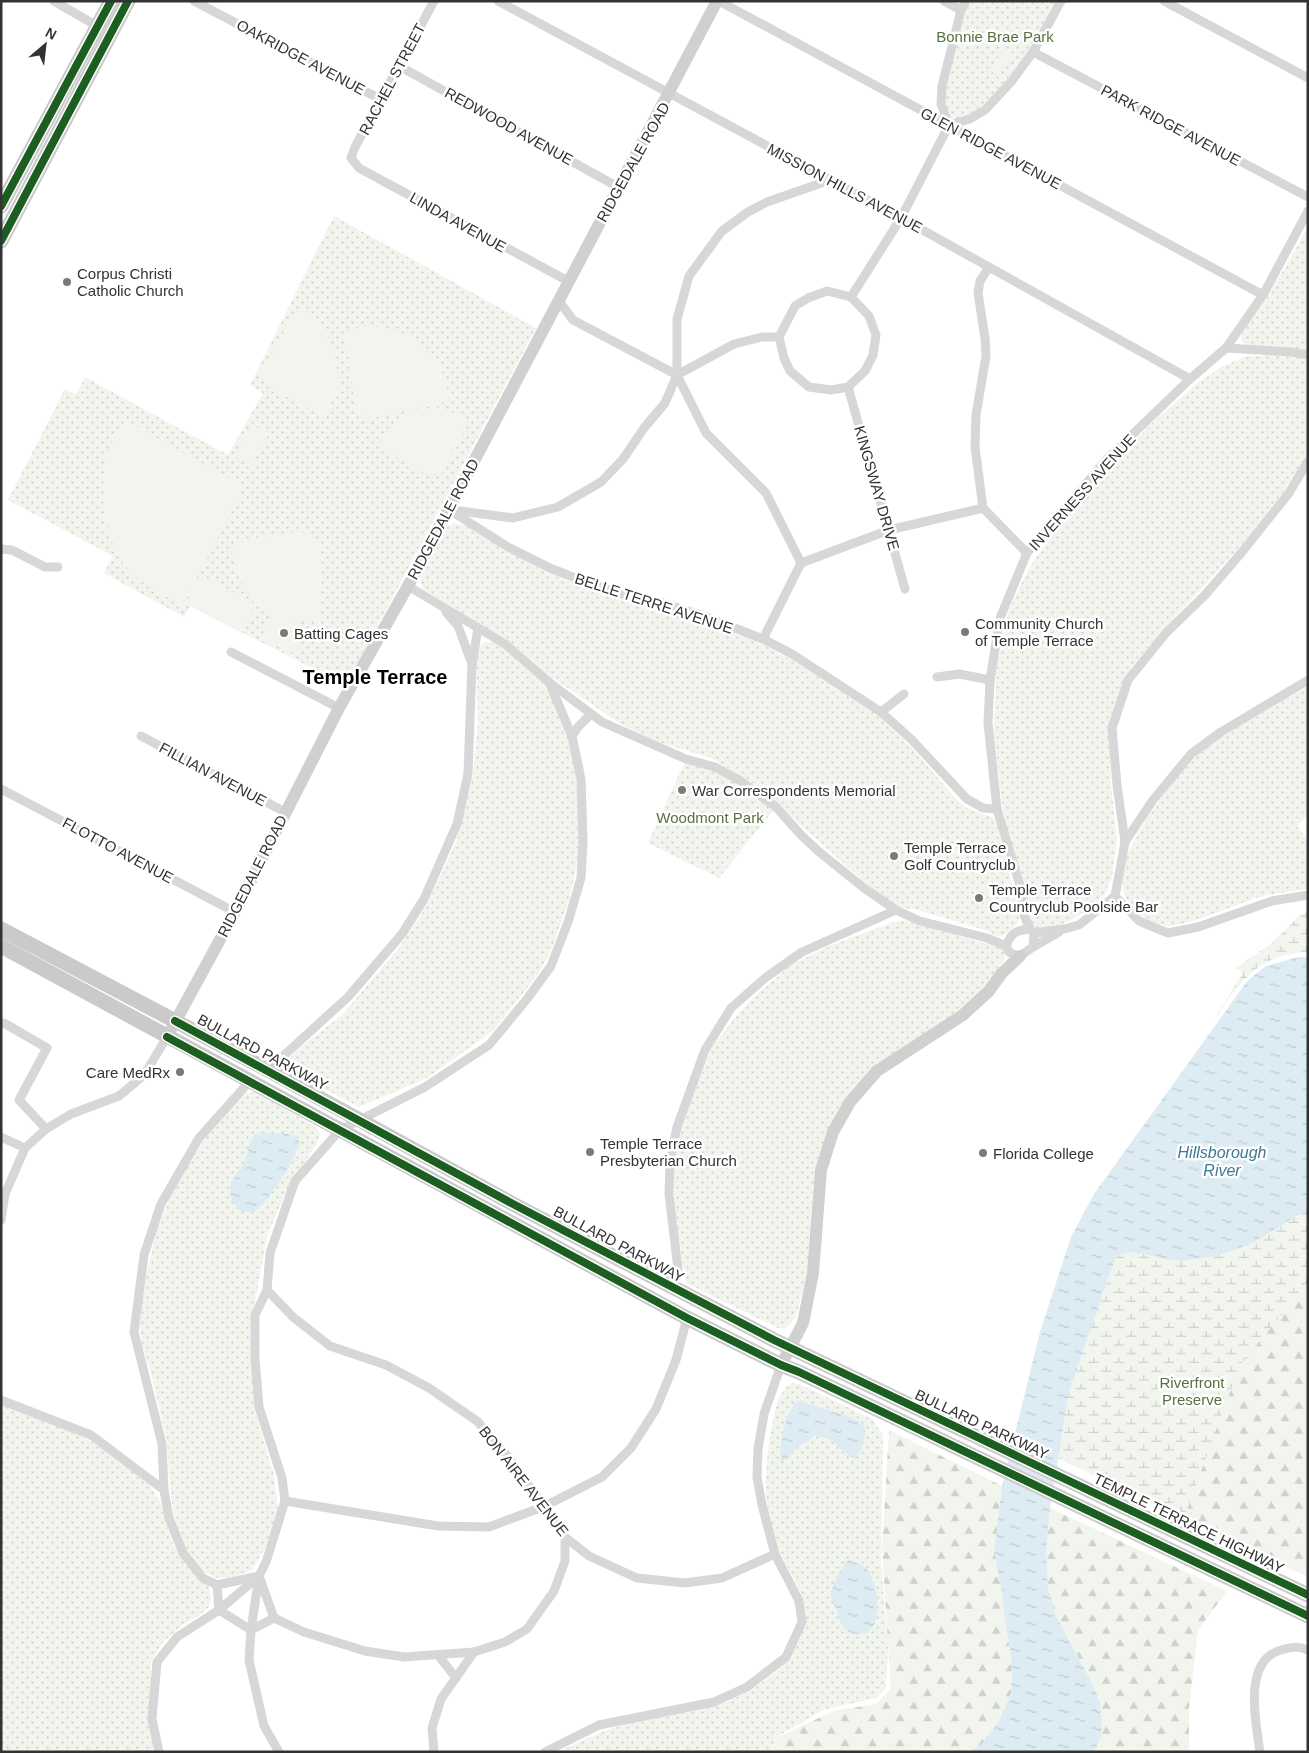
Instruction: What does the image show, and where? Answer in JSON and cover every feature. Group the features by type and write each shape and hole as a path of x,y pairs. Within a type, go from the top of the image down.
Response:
{"main road":[{"path":"1,206 111,1"},
{"path":"1,241 128,1"},
{"path":"97,26 112,33"},
{"path":"54,108 68,116"},
{"path":"1,224 18,194 17,186 14,182"},
{"name":"BULLARD PARKWAY","path":"1,929 672,1287 790,1348 1059,1476"},
{"path":"1,946 687,1318 781,1365 1308,1616"},
{"name":"TEMPLE TERRACE HIGHWAY","path":"1059,1476 1308,1595"}],"street":[{"path":"54,1 97,26"},
{"name":"OAKRIDGE AVENUE","path":"194,1 380,99"},
{"name":"RACHEL STREET","path":"351,158 380,99 400,66 434,1"},
{"name":"MISSION HILLS AVENUE","path":"498,1 901,218 1190,378"},
{"name":"RIDGEDALE ROAD","path":"167,1037 235,912 339,708 408,586 718,1"},
{"name":"GLEN RIDGE AVENUE","path":"718,1 1264,295"},
{"path":"944,1 961,10"},
{"path":"949,125 941,104 942,86 961,10 966,1"},
{"path":"851,297 901,218 949,125 970,119 985,110 1011,82 1033,52 1061,1"},
{"path":"1164,1 1308,78"},
{"name":"PARK RIDGE AVENUE","path":"1033,52 1308,197"},
{"name":"REDWOOD AVENUE","path":"400,66 618,187"},
{"name":"LINDA AVENUE","path":"351,158 359,168 568,281"},
{"path":"448,509 513,518 558,507 601,482 623,459 644,428 665,403 677,376 678,319 689,276 722,231 748,212 767,202 830,180"},
{"name":"INVERNESS AVENUE","path":"1032,931 1024,915 1020,886 997,809 988,723 990,680 1000,618 1027,553 1107,459 1190,378 1226,348 1264,295 1308,211"},
{"path":"988,267 980,281 978,293 986,356 976,415 976,439 983,508 1027,553"},
{"path":"827,291 851,297 869,316 876,335 873,355 864,371 848,387 831,390 809,387 790,371 784,358 779,337 795,306 808,298 827,291"},
{"path":"559,300 573,320 677,376 706,433 766,493 802,563"},
{"path":"677,376 734,344 762,338 779,337"},
{"path":"1226,348 1292,352 1308,355"},
{"name":"KINGSWAY DRIVE","path":"848,387 905,589"},
{"path":"1017,930 1064,929 1079,925 1115,896 1124,842 1112,728 1128,680 1166,633 1205,595 1242,552 1289,493 1308,461"},
{"path":"763,638 802,563 889,530 983,508"},
{"name":"BELLE TERRE AVENUE","path":"448,509 508,547 550,568 622,594 663,603 704,616 763,638 814,668 881,712 911,740 967,799 983,808 997,809"},
{"path":"1,549 12,550 45,568 58,567"},
{"path":"408,586 505,644 591,714 644,742 686,759 715,767 741,781 776,807 818,851 864,888 896,910 920,921 987,938 1012,952 1033,946 1064,929"},
{"path":"443,608 458,626 472,664"},
{"path":"268,1070 348,997 402,934 424,899 457,824 468,774 472,664 478,628"},
{"path":"231,652 339,708"},
{"path":"937,677 959,674 990,680"},
{"path":"1124,842 1153,800 1191,754 1221,732 1308,680"},
{"path":"279,1752 264,1726 249,1660 251,1630 259,1576 266,1562 285,1501 282,1478 258,1406 255,1359 255,1316 267,1290 270,1253 295,1181 340,1130 425,1088 489,1045 551,966 568,922 581,878 584,841 581,779 572,736 550,682"},
{"path":"881,712 904,694"},
{"path":"572,736 591,714"},
{"name":"FILLIAN AVENUE","path":"141,736 285,812"},
{"name":"FLOTTO AVENUE","path":"1,789 235,912"},
{"path":"1115,896 1139,922 1168,933 1198,927 1272,901 1308,895"},
{"path":"672,1287 678,1270 669,1194 670,1162 676,1127 705,1050 731,1008 765,978 802,952 896,910"},
{"path":"987,938 1010,937 1017,930 1024,915"},
{"path":"1032,931 1033,946"},
{"path":"545,1752 599,1725 714,1702 747,1687 769,1672 786,1657 802,1622 799,1601 775,1554 762,1504 757,1477 758,1449 764,1414 781,1365 803,1323 813,1273 820,1170 833,1132 850,1102 877,1071 962,1015 989,991 1002,973 1012,952 1010,937"},
{"path":"4,1023 47,1048 19,1100 46,1129"},
{"path":"1,1220 4,1194 25,1148 46,1129 71,1114 119,1096 144,1074 167,1037"},
{"path":"250,1081 198,1138 161,1204 144,1255 134,1332 162,1444 164,1490 169,1518 183,1553 203,1578 217,1585 259,1576"},
{"path":"2,1141 25,1148"},
{"name":"BON AIRE AVENUE","path":"267,1290 293,1317 330,1346 386,1364 429,1388 476,1421 511,1460 566,1537 589,1556 637,1578 684,1583 722,1578 775,1554"},
{"path":"285,1501 447,1526 489,1527 545,1506 602,1476 631,1448 656,1409 676,1360 687,1318"},
{"path":"1,1400 91,1435 164,1490"},
{"path":"259,1576 274,1618 311,1634 365,1652 404,1657 474,1652 505,1642 528,1629 554,1591 565,1561 566,1537"},
{"path":"159,1752 152,1718 157,1662 177,1637 219,1610 259,1576"},
{"path":"217,1585 219,1610"},
{"path":"219,1610 251,1630"},
{"path":"251,1630 274,1618"},
{"path":"1260,1752 1253,1701 1255,1684 1260,1670 1266,1660 1277,1651 1294,1646 1308,1650"},
{"path":"434,1752 432,1728 441,1699 474,1652"},
{"path":"438,1655 456,1678"}],"green space":[{"name":"Bonnie Brae Park","path":"971,1 1056,1 1029,49 995,94 972,113 961,118 951,118 945,105 945,88 965,13"},
{"path":"1005,48 1013,54 997,75 989,70"},
{"path":"334,216 536,328 346,685 190,606 184,617 104,573 113,556 8,500 65,389 76,395 85,377 228,455 263,393 250,385"},
{"path":"1308,227 1308,351 1247,345 1241,340 1243,330 1269,295"},
{"path":"298,308 320,324 328,335 333,350 339,385 325,417 267,386 261,371"},
{"path":"367,326 399,332 424,346 441,369 449,401 368,419 355,409 345,330"},
{"path":"1268,355 1298,357 1308,360 1308,455 1280,497 1237,550 1133,665 1119,695 1109,729 1111,785 1117,840 1112,877 1106,892 1096,905 1054,928 1041,931 1032,926 1007,831 994,734 996,669 1009,610 1029,568 1051,536 1153,422 1199,382 1223,366 1245,357"},
{"path":"436,407 459,415 469,421 442,474 427,475 379,447 390,430 402,418 416,411"},
{"path":"128,422 242,487 241,493 183,605 147,585 129,570 112,542 107,526 103,491 107,458 115,437"},
{"path":"251,424 269,434 252,465 234,456"},
{"path":"454,523 465,525 535,566 563,579 614,596 694,618 758,642 792,660 879,716 912,748 958,801 967,808 994,818 1017,904 1019,919 1017,924 1003,936 996,936 988,931 915,909 908,909 890,902 869,886 757,786 711,758 658,742 621,724 550,676 516,647 422,588 420,575 448,526"},
{"path":"303,532 315,538 320,548 322,568 319,621 288,619 307,626 297,654 260,640 272,613 255,600 243,583 234,565 232,544 276,534"},
{"path":"201,575 257,605 242,633 185,603"},
{"path":"485,642 496,643 524,662 539,677 556,703 568,736 576,774 580,851 569,900 551,951 538,974 494,1030 427,1078 359,1107 289,1070 286,1062 301,1047 343,1014 398,949 420,917 442,873 457,839 473,775 478,723 476,659 479,646"},
{"path":"1308,686 1308,815 1297,826 1308,840 1308,889 1256,898 1202,918 1173,926 1156,923 1141,915 1126,899 1122,873 1131,847 1164,794 1187,765 1209,746"},
{"name":"Woodmont Park","path":"686,759 715,767 776,807 719,878 648,843"},
{"path":"1308,912 1308,952 1289,954 1260,966 1249,975 1229,998 1210,1026 1241,976 1241,971 1235,968 1271,944 1301,914"},
{"path":"905,920 1001,948 1005,953 1005,958 980,995 963,1009 881,1062 820,1153 813,1186 807,1273 796,1317 786,1328 778,1328 686,1283 674,1192 674,1164 682,1125 711,1049 733,1020 756,995 791,965 829,946 891,923"},
{"path":"256,1092 315,1126 320,1133 317,1144 301,1167 283,1199 267,1236 250,1330 255,1411 274,1475 278,1509 275,1526 268,1543 252,1570 233,1577 216,1578 198,1569 185,1549 174,1516 170,1490 167,1442 151,1373 142,1345 139,1326 145,1281 156,1233 173,1189 210,1131 246,1093"},
{"name":"Riverfront Preserve","path":"1308,1209 1308,1577 1058,1458 1132,1252 1179,1261"},
{"name":"Riverfront Preserve","path":"1308,1209 1308,1283 1240,1365 1184,1518 1058,1458 1069,1392 1116,1256 1132,1252 1179,1261"},
{"path":"792,1383 799,1384 872,1419 883,1435 881,1561 888,1645 886,1688 876,1698 823,1710 777,1737 769,1752 558,1752 578,1742 629,1723 721,1704 762,1683 784,1663 805,1622 806,1610 801,1593 774,1536 767,1506 766,1475 769,1443 776,1408 783,1391"},
{"path":"1,1404 79,1435 101,1447 149,1484 162,1505 174,1546 191,1569 208,1584 211,1597 209,1607 199,1616 184,1624 162,1643 151,1663 153,1752 1,1752"},
{"path":"889,1430 1002,1486 997,1526 1005,1620 1012,1663 1011,1693 999,1721 982,1745 969,1752 770,1752 777,1738 833,1711 876,1704 891,1689 882,1549"},
{"path":"1050,1508 1227,1591 1198,1630 1189,1707 1189,1752 1095,1752 1102,1732 1100,1702 1090,1679 1056,1616 1048,1587 1046,1550"}],"water":[{"name":"Hillsborough River","path":"1298,957 1308,957 1308,1209 1249,1245 1215,1256 1179,1261 1132,1252 1116,1256 1069,1392 1050,1508 1046,1550 1048,1587 1056,1616 1090,1679 1100,1702 1102,1732 1095,1752 969,1752 982,1744 999,1721 1011,1693 1012,1663 1001,1585 994,1552 1002,1486 1040,1332 1071,1237 1094,1194 1248,980 1266,966"},
{"path":"261,1133 289,1134 297,1137 300,1144 280,1181 262,1205 254,1212 240,1211 232,1199 230,1186 244,1162 252,1139"},
{"path":"800,1401 853,1418 864,1425 864,1442 856,1458 849,1456 831,1440 816,1435 798,1447 783,1462 781,1461 782,1438 786,1422 796,1402"},
{"path":"848,1560 866,1569 874,1584 877,1597 877,1615 875,1624 868,1633 850,1633 843,1627 831,1596 835,1582"}],"cycle path":[{"path":"1,206 111,1"},
{"path":"1,241 128,1"},
{"path":"175,1021 513,1204 774,1340 1308,1595"},
{"path":"167,1037 687,1318 781,1365 1308,1616"}],"place":[{"name":"Corpus Christi Catholic Church","path":"67,282"},
{"name":"Community Church of Temple Terrace","path":"965,632"},
{"name":"Batting Cages","path":"284,633"},
{"name":"War Correspondents Memorial","path":"682,790"},
{"name":"Temple Terrace Golf Countryclub","path":"894,856"},
{"name":"Temple Terrace Countryclub Poolside Bar","path":"979,898"},
{"name":"Care MedRx","path":"180,1072"},
{"name":"Temple Terrace Presbyterian Church","path":"590,1152"},
{"name":"Florida College","path":"983,1153"}],"district":[{"name":"Temple Terrace","path":"375,677"}]}
